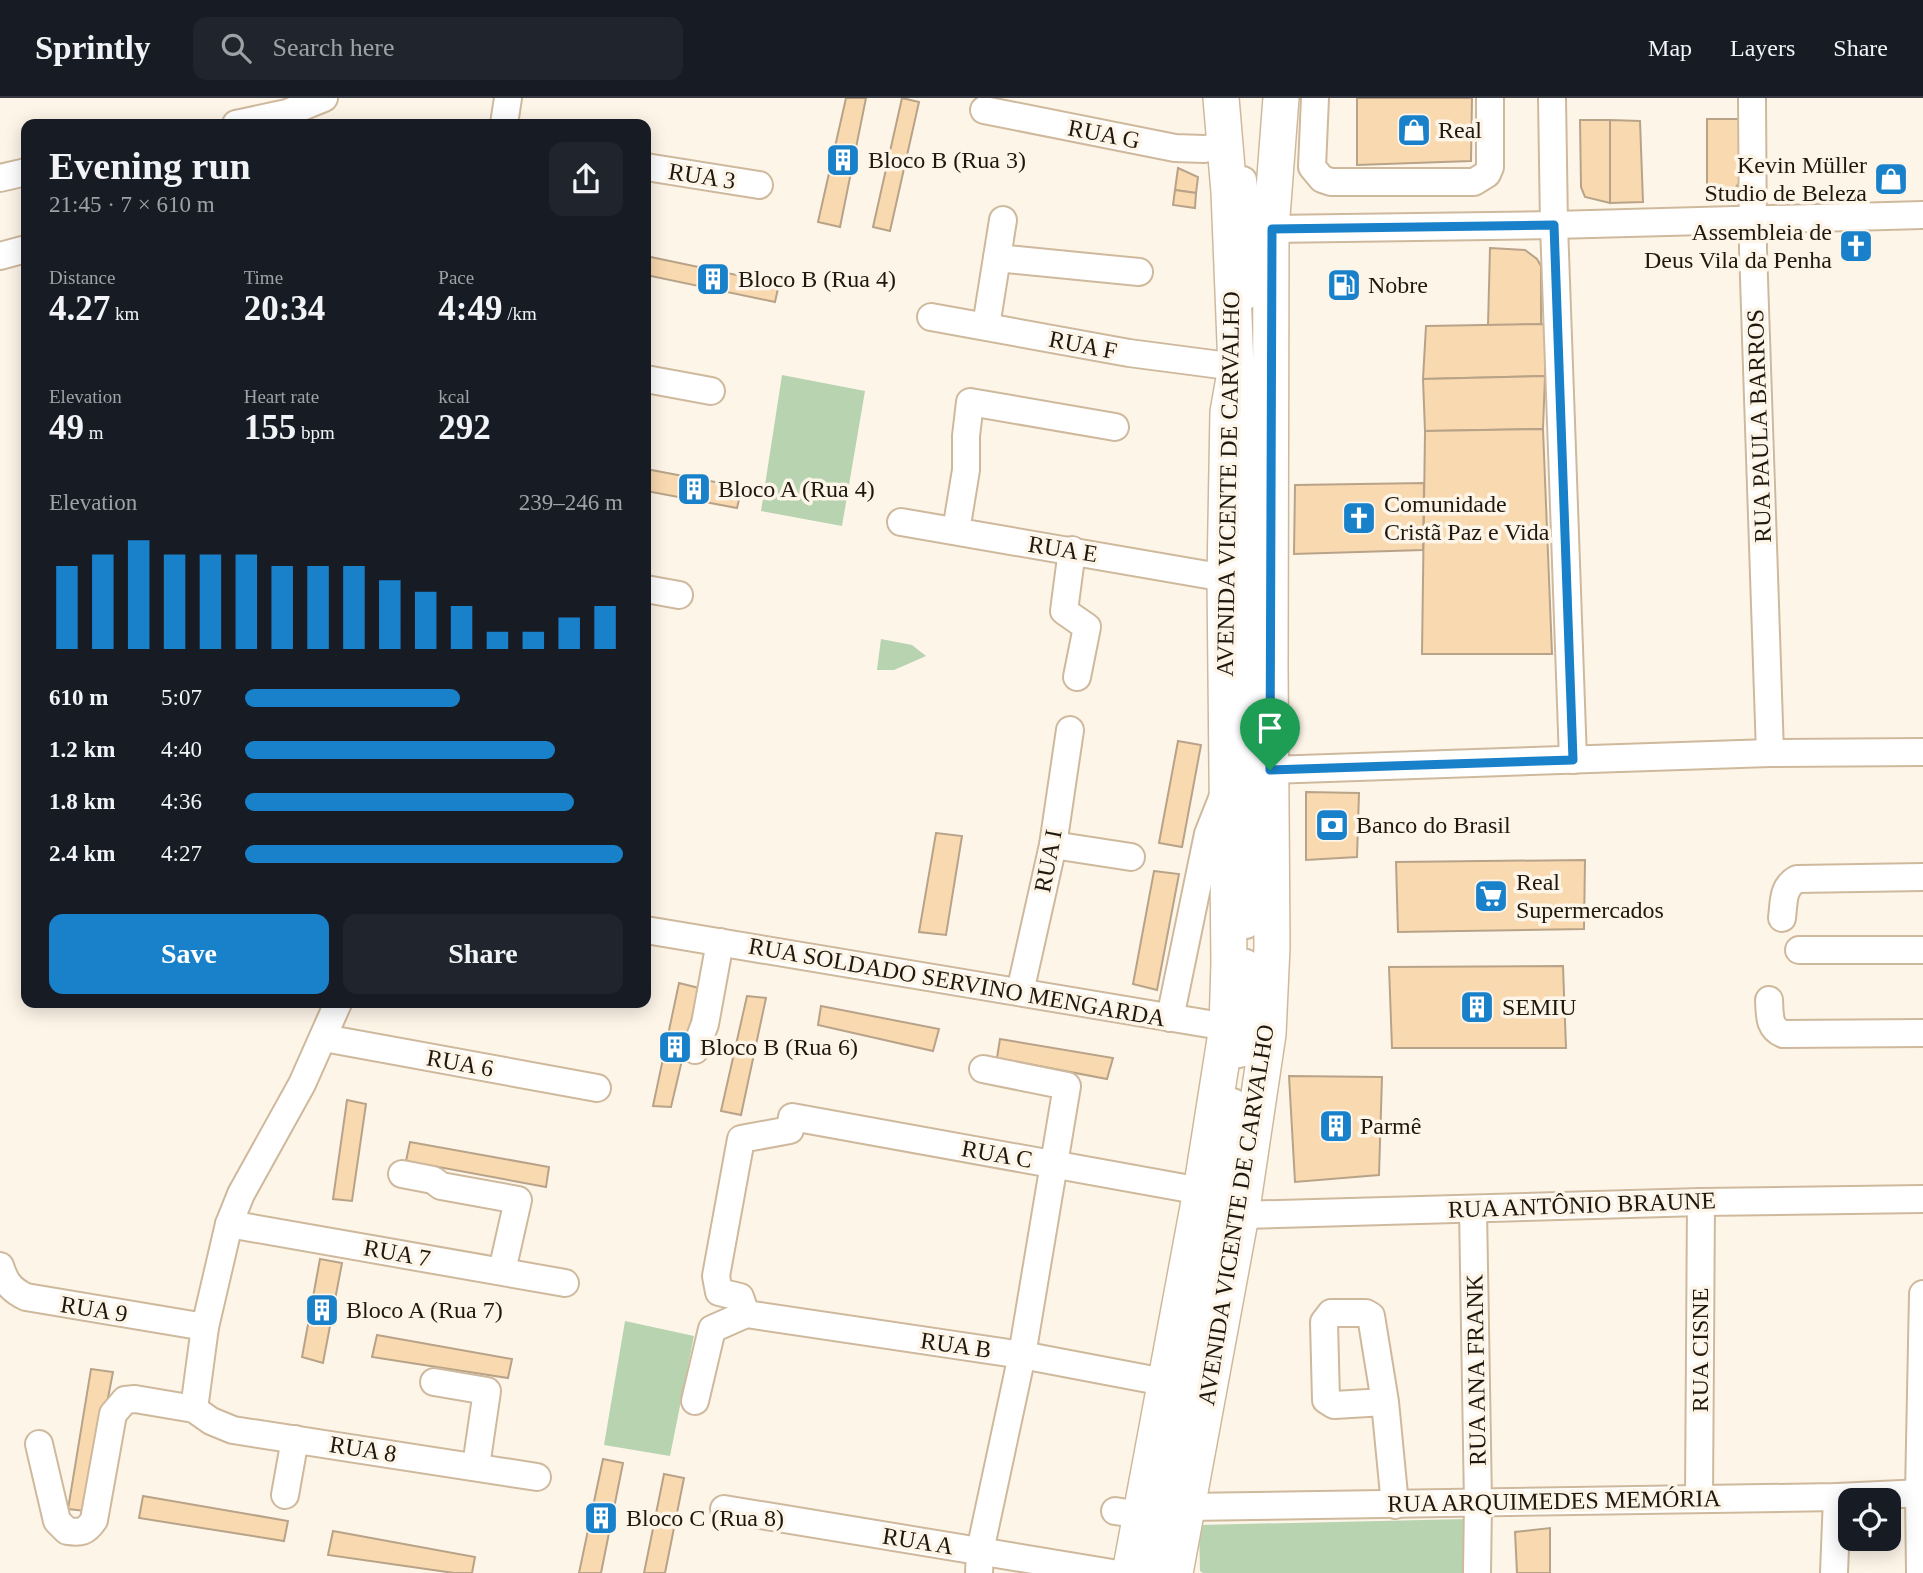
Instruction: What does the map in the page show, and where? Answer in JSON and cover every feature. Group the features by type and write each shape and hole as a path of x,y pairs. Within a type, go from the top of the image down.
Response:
{"main road":[{"name":"AVENIDA VICENTE DE CARVALHO","path":"1175,1573 1241,1214 1246,1030 1229,963 1226,787 1225,578 1228,412 1236,367 1229,192 1221,98"},
{"name":"AVENIDA VICENTE DE CARVALHO","path":"1130,1573 1128,1513 1164,1382 1201,1191 1272,947 1261,230 1291,100"}],"street":[{"path":"287,118 324,98"},
{"path":"505,119 508,98"},
{"path":"1151,1573 1205,1283 1246,1030 1247,309 1261,230 1235,98"},
{"path":"1291,100 1312,167 1322,179 1331,182 1474,182 1487,174 1490,167 1490,98"},
{"path":"1552,98 1573,760"},
{"name":"RUA PAULA BARROS","path":"1752,98 1753,218 1770,753"},
{"name":"RUA G","path":"984,110 1175,148 1204,149 1225,146"},
{"name":"RUA 3","path":"651,168 759,185"},
{"path":"0,178 21,173"},
{"path":"1261,230 1923,215"},
{"path":"986,327 1003,220"},
{"path":"0,256 21,250"},
{"path":"997,258 1139,272"},
{"name":"RUA F","path":"931,317 1129,353 1236,367"},
{"path":"651,380 711,391"},
{"path":"956,531 966,470 965,436 970,402 1115,427"},
{"name":"RUA E","path":"901,522 1225,578"},
{"path":"1072,550 1064,611 1087,627 1077,677"},
{"path":"651,590 679,595"},
{"name":"RUA I","path":"1020,992 1053,845 1070,730"},
{"path":"1270,770 1770,753 1923,752"},
{"name":"AVENIDA VICENTE DE CARVALHO","path":"1170,1018 1208,834 1226,787"},
{"path":"1053,845 1131,857"},
{"path":"1782,918 1786,890 1797,879 1923,877"},
{"name":"RUA SOLDADO SERVINO MENGARDA","path":"651,931 1246,1030"},
{"path":"695,1050 705,1024 720,942"},
{"path":"1799,950 1923,950"},
{"path":"1769,1000 1771,1024 1783,1034 1923,1033"},
{"path":"39,1444 57,1521 67,1531 81,1533 88,1529 94,1520 110,1426 118,1406 125,1400 135,1399 194,1409 205,1327 229,1224 240,1194 302,1084 336,1008"},
{"name":"RUA 6","path":"324,1038 597,1088"},
{"path":"980,1562 1022,1355 1067,1086 983,1069"},
{"name":"RUA C","path":"746,1314 740,1297 719,1292 716,1276 741,1139 790,1130 792,1117 1201,1191"},
{"path":"402,1174 433,1180 441,1186 518,1200 502,1271"},
{"name":"RUA ANTÔNIO BRAUNE","path":"1241,1214 1923,1199"},
{"name":"RUA CISNE","path":"1699,1497 1701,1202"},
{"name":"RUA ANA FRANK","path":"1473,1209 1477,1573"},
{"name":"RUA 7","path":"229,1224 565,1283"},
{"name":"RUA 9","path":"0,1266 4,1281 26,1297 205,1327"},
{"path":"1920,1573 1923,1294"},
{"path":"695,1401 712,1329 746,1314"},
{"name":"RUA B","path":"746,1314 1022,1355 1164,1382"},
{"path":"434,1382 487,1391 475,1466"},
{"path":"1385,1402 1395,1505"},
{"name":"RUA 8","path":"194,1409 211,1421 233,1430 537,1477"},
{"path":"285,1495 295,1439"},
{"name":"RUA ARQUIMEDES MEMÓRIA","path":"1186,1507 1699,1497 1837,1497 1921,1493"},
{"path":"1834,1573 1837,1497"},
{"name":"RUA A","path":"724,1509 980,1562 1112,1573"}],"green space":[{"path":"782,375 865,391 842,526 761,511"},
{"path":"881,639 912,645 926,656 894,670 877,670"},
{"path":"625,1321 694,1336 670,1456 604,1445"},
{"path":"1467,1519 1465,1573 1200,1571 1199,1525"}],"building":[{"name":"Bloco B (Rua 3)","path":"846,98 866,98 840,227 818,222"},
{"path":"902,98 919,102 890,231 873,227"},
{"name":"Real","path":"1357,98 1472,98 1471,161 1357,165"},
{"path":"1707,119 1739,119 1740,183 1723,199 1707,199"},
{"path":"1580,120 1610,120 1610,203 1585,197 1581,187"},
{"path":"1610,120 1640,121 1643,202 1610,203"},
{"path":"1178,168 1198,177 1196,193 1175,190"},
{"path":"1175,190 1196,193 1195,208 1173,205"},
{"path":"1490,248 1525,250 1537,259 1541,266 1541,324 1488,326"},
{"name":"Bloco B (Rua 4)","path":"651,257 779,284 775,302 651,276"},
{"path":"1545,325 1545,376 1423,379 1426,326"},
{"path":"1545,376 1543,429 1425,431 1423,379"},
{"path":"1543,429 1552,654 1422,654 1425,431"},
{"name":"Bloco A (Rua 4)","path":"651,470 742,487 737,508 651,492"},
{"name":"Comunidade Cristã Paz e Vida","path":"1424,483 1423,550 1294,554 1295,485"},
{"path":"1178,741 1201,745 1182,847 1159,843"},
{"name":"Banco do Brasil","path":"1306,792 1359,793 1357,857 1306,860"},
{"path":"936,833 962,836 946,935 919,932"},
{"name":"Real Supermercados","path":"1585,860 1584,929 1398,932 1396,862"},
{"path":"1154,871 1179,874 1157,990 1133,984"},
{"name":"SEMIU","path":"1563,966 1566,1048 1392,1048 1389,967"},
{"name":"Bloco B (Rua 6)","path":"679,983 699,988 671,1107 653,1106"},
{"path":"747,996 766,998 741,1115 721,1111"},
{"path":"821,1006 939,1029 933,1051 818,1025"},
{"path":"1000,1039 1113,1058 1107,1079 997,1058"},
{"name":"Parmê","path":"1289,1076 1382,1077 1379,1175 1295,1182"},
{"path":"347,1100 366,1104 352,1201 333,1199"},
{"path":"410,1142 549,1167 546,1187 406,1161"},
{"name":"Bloco A (Rua 7)","path":"320,1259 342,1263 323,1363 302,1357"},
{"path":"377,1335 512,1359 508,1378 372,1357"},
{"path":"91,1369 113,1372 86,1511 68,1509"},
{"name":"Bloco C (Rua 8)","path":"603,1459 623,1463 601,1573 579,1573"},
{"path":"664,1474 684,1478 665,1573 644,1573"},
{"path":"143,1496 288,1521 284,1541 139,1518"},
{"path":"1550,1528 1550,1573 1517,1573 1515,1532"},
{"path":"333,1531 475,1557 472,1573 454,1573 328,1555"}],"place":[{"name":"Real","path":"1414,130"},
{"name":"Bloco B (Rua 3)","path":"843,160"},
{"name":"Kevin Müller Studio de Beleza","path":"1891,179"},
{"name":"Assembleia de Deus Vila da Penha","path":"1856,246"},
{"name":"Bloco B (Rua 4)","path":"713,279"},
{"name":"Nobre","path":"1344,285"},
{"name":"Bloco A (Rua 4)","path":"694,489"},
{"name":"Comunidade Cristã Paz e Vida","path":"1359,518"},
{"name":"Banco do Brasil","path":"1332,825"},
{"name":"Real Supermercados","path":"1491,896"},
{"name":"SEMIU","path":"1477,1007"},
{"name":"Bloco B (Rua 6)","path":"675,1047"},
{"name":"Parmê","path":"1336,1126"},
{"name":"Bloco A (Rua 7)","path":"322,1310"},
{"name":"Bloco C (Rua 8)","path":"601,1518"}],"route":[{"path":"1554,225 1573,760 1270,770 1272,229 1554,225"}]}
